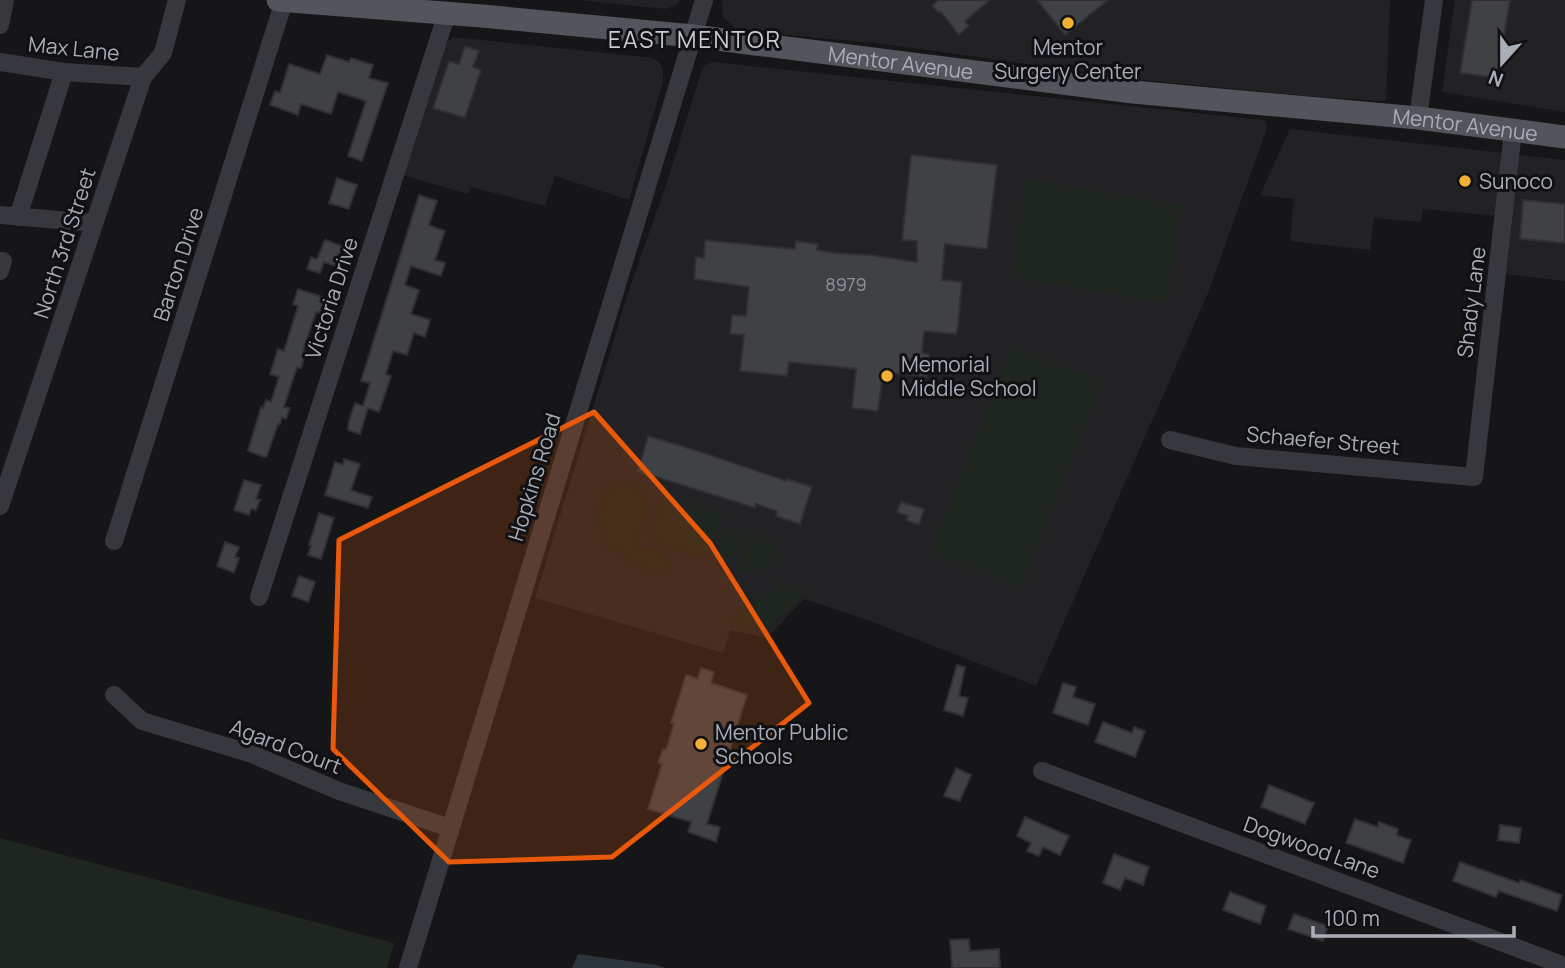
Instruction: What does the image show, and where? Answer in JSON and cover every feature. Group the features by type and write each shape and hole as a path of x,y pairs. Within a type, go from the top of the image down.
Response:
{"main road":[{"name":"Mentor Avenue","path":"278,0 693,36 1133,92 1418,118 1565,136"}],"street":[{"path":"0,25 5,0"},
{"name":"North 3rd Street","path":"0,506 143,77 163,53 177,0"},
{"name":"Hopkins Road","path":"408,968 704,0"},
{"path":"1418,118 1434,0"},
{"name":"Barton Drive","path":"114,541 284,1"},
{"name":"Victoria Drive","path":"259,597 447,13"},
{"name":"Max Lane","path":"0,62 64,72 143,77"},
{"path":"18,217 64,72"},
{"name":"Shady Lane","path":"1474,478 1513,131"},
{"path":"0,215 94,223"},
{"name":"Schaefer Street","path":"1170,440 1236,456 1474,478"},
{"name":"Agard Court","path":"114,695 142,721 252,754 339,791 450,828"},
{"name":"Dogwood Lane","path":"1042,771 1565,966"}],"highlighted area":[{"path":"594,412 710,543 809,703 612,857 449,862 333,749 339,540"}],"shaded area":[{"path":"578,0 680,0 666,9"},
{"path":"722,0 1390,0 1386,101 1144,80 883,44 737,30 723,17"},
{"path":"1455,0 1565,0 1565,112 1442,92"},
{"path":"453,37 653,58 659,62 663,70 663,81 629,200 555,176 545,206 471,187 468,194 400,174 445,45"},
{"name":"Memorial Middle School","path":"713,62 1263,120 1266,123 1267,128 1208,293 1036,686 870,621 804,599 767,638 730,630 723,653 535,598 630,287 666,185 702,69"},
{"path":"1290,129 1565,160 1565,281 1504,274 1510,217 1423,209 1421,222 1374,218 1370,250 1290,241 1294,199 1260,195"},
{"path":"1026,178 1181,205 1167,303 1011,277"},
{"path":"1012,347 1103,381 1021,587 930,553"},
{"path":"622,480 640,490 649,510 641,535 637,537 642,551 655,549 667,558 669,562 664,571 650,572 618,549 610,551 605,542 607,530 595,526 607,487 614,490"},
{"path":"663,495 722,513 708,559 650,541"},
{"path":"730,528 742,532 742,536 734,559 726,560 717,554 722,533"},
{"path":"753,531 784,553 763,569 751,572 737,569 746,534"},
{"path":"781,582 808,591 765,632 730,621"},
{"path":"0,838 394,943 387,968 0,968"},
{"path":"578,954 656,965 666,968 572,968"}],"building":[{"name":"Mentor Surgery Center","path":"938,0 990,0 965,21 969,26 959,35 941,12 932,6"},
{"name":"Mentor Surgery Center","path":"1037,0 1108,0 1065,35"},
{"path":"1472,0 1510,0 1497,78 1460,73"},
{"path":"465,46 479,51 473,67 481,70 465,118 433,108 449,61 459,64"},
{"path":"327,55 349,62 351,58 373,65 369,78 388,83 362,161 348,156 366,101 338,92 331,114 301,104 298,115 270,105 275,91 280,93 289,64 320,74"},
{"path":"911,155 997,165 987,249 945,244 942,280 962,282 958,326 956,334 924,331 922,353 929,354 927,377 883,372 878,411 852,408 856,369 789,362 787,376 740,371 744,335 730,334 732,315 746,316 749,287 694,279 696,257 704,258 705,240 795,249 796,241 818,244 817,250 917,262 917,241 902,240"},
{"path":"337,178 357,185 349,209 329,203"},
{"path":"419,195 437,201 429,225 445,231 435,260 445,263 441,276 411,266 405,285 419,290 411,314 430,320 425,337 414,333 407,355 393,351 386,374 391,376 379,412 368,408 360,434 348,430 349,421 355,403 363,406 370,383 361,381"},
{"path":"1523,200 1565,204 1565,243 1520,239"},
{"path":"325,240 342,246 335,266 324,262 320,273 307,269 311,257 317,259"},
{"path":"298,289 325,298 320,313 316,312 303,351 306,352 301,368 297,367 284,407 290,408 286,419 282,417 267,456 264,457 248,451 261,407 263,408 266,400 271,402 279,377 270,374 278,349 284,351 298,306 293,304"},
{"path":"648,436 812,487 800,524 776,516 777,511 756,504 755,508 638,471"},
{"path":"344,459 360,464 351,490 372,497 368,508 325,495 335,462 343,465"},
{"path":"244,480 261,485 256,499 260,500 256,510 251,509 249,515 234,510"},
{"path":"901,502 924,509 919,525 906,520 908,516 897,512"},
{"path":"319,513 334,518 321,559 308,555"},
{"path":"225,542 239,547 234,573 217,566"},
{"path":"299,576 315,582 308,602 292,596"},
{"path":"957,665 965,667 959,696 968,698 963,716 944,710"},
{"path":"701,668 714,672 711,683 747,695 707,824 720,827 716,842 688,832 691,822 648,809 662,764 658,763 663,749 666,750 674,724 671,723 686,675 698,679"},
{"path":"1063,683 1076,687 1073,697 1095,704 1088,725 1053,713"},
{"path":"1103,722 1132,733 1134,727 1145,731 1135,757 1095,742"},
{"path":"956,768 971,775 960,801 944,796"},
{"path":"1269,785 1314,803 1305,824 1261,807"},
{"path":"1025,817 1069,836 1060,855 1043,847 1039,856 1027,851 1031,843 1017,836"},
{"path":"1355,819 1378,827 1379,822 1398,829 1397,835 1411,840 1403,863 1346,843"},
{"path":"1500,825 1521,828 1519,843 1498,840"},
{"path":"1114,854 1149,867 1143,885 1125,878 1120,890 1103,883"},
{"path":"1460,862 1562,895 1557,911 1499,891 1496,897 1453,881"},
{"path":"1230,892 1266,906 1260,924 1223,910"},
{"path":"1294,914 1328,926 1323,941 1288,929"},
{"path":"969,939 970,951 999,949 1000,968 952,968 950,940"}],"place":[{"name":"Mentor Surgery Center","path":"1068,23"},
{"name":"Sunoco","path":"1465,181"},
{"name":"Memorial Middle School","path":"887,376"},
{"name":"Mentor Public Schools","path":"701,744"}],"district":[{"name":"EAST MENTOR","path":"695,39"}]}
